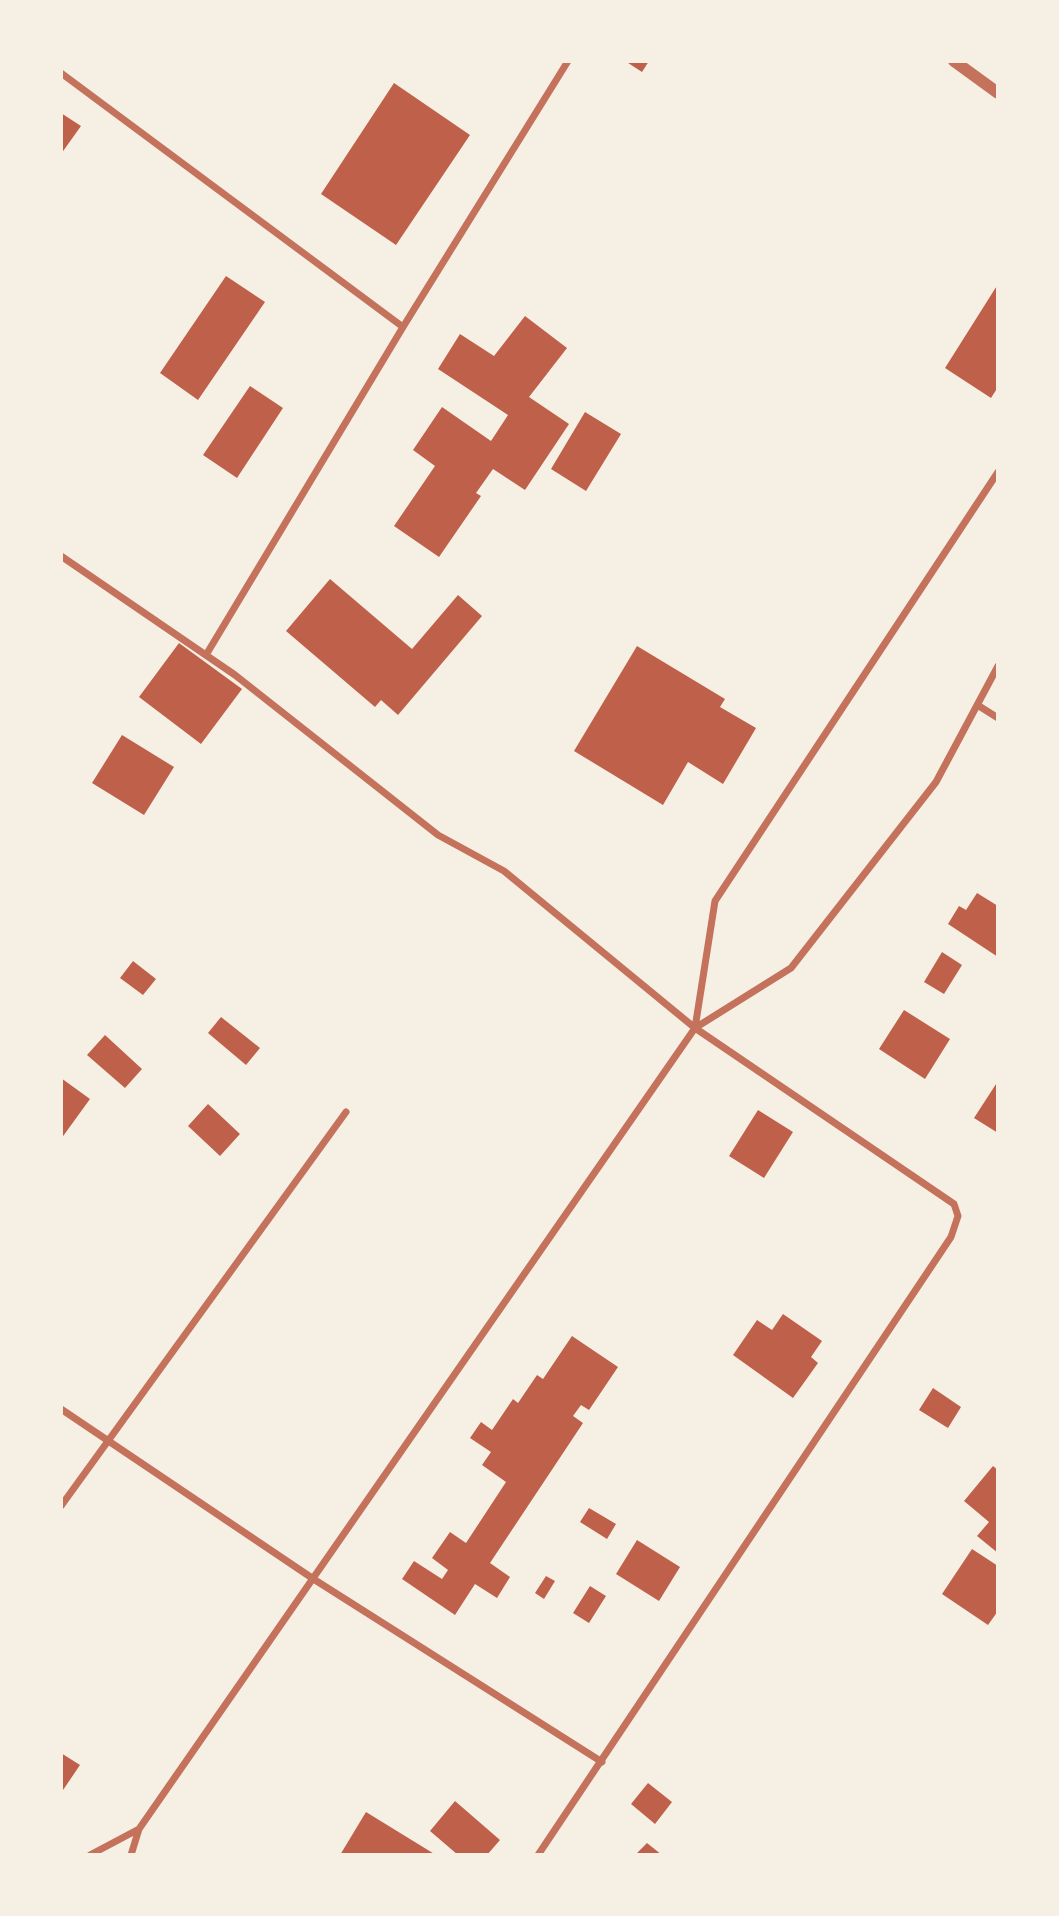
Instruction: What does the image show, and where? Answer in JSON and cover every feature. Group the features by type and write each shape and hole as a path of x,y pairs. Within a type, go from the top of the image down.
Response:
{"street":[{"path":"206,655 403,327 568,61"},
{"path":"954,61 998,93"},
{"path":"61,73 403,327"},
{"path":"695,1028 715,901 998,472"},
{"path":"61,556 206,655 438,835 504,872 695,1028 954,1204 958,1216 951,1237 538,1855"},
{"path":"131,1855 139,1829 315,1580 695,1028 791,968 936,782 998,666"},
{"path":"979,706 998,718"},
{"path":"61,1506 106,1440 346,1112"},
{"path":"61,1409 315,1580 601,1762"},
{"path":"90,1855 139,1829"}],"building":[{"path":"625,61 649,61 642,72"},
{"path":"394,83 470,135 396,245 321,194"},
{"path":"61,113 81,126 61,154"},
{"path":"226,276 265,302 198,400 160,373"},
{"path":"998,284 998,387 991,398 945,368"},
{"path":"525,316 567,348 529,397 569,424 525,490 493,469 476,493 481,496 439,557 394,526 435,466 413,450 442,407 491,441 508,415 438,369 460,334 494,356"},
{"path":"250,386 283,408 237,478 203,455"},
{"path":"585,412 621,434 586,491 551,469"},
{"path":"330,579 412,649 458,595 482,616 398,715 381,700 375,707 286,631"},
{"path":"179,643 242,689 201,744 139,697"},
{"path":"637,646 725,699 720,707 756,728 723,784 688,762 663,805 574,751"},
{"path":"122,735 174,767 144,815 92,783"},
{"path":"977,893 998,906 998,957 948,924 959,906 966,910"},
{"path":"942,952 962,965 944,994 924,982"},
{"path":"133,961 156,979 143,995 120,978"},
{"path":"904,1010 950,1039 925,1079 879,1049"},
{"path":"221,1017 260,1048 246,1065 208,1033"},
{"path":"105,1035 142,1069 125,1088 87,1055"},
{"path":"61,1078 90,1099 61,1139"},
{"path":"998,1081 998,1133 974,1118"},
{"path":"208,1104 240,1134 220,1156 188,1126"},
{"path":"758,1110 793,1132 764,1178 729,1156"},
{"path":"783,1314 822,1341 811,1357 818,1363 793,1398 733,1355 757,1320 772,1330"},
{"path":"572,1336 618,1367 589,1410 581,1405 573,1416 583,1423 490,1563 510,1577 497,1598 475,1584 455,1615 402,1579 414,1561 442,1579 448,1570 432,1558 450,1532 466,1543 506,1482 482,1465 491,1452 470,1438 481,1422 492,1430 513,1399 518,1403 537,1375 543,1379"},
{"path":"933,1388 961,1407 948,1428 919,1410"},
{"path":"993,1466 998,1470 998,1553 977,1536 989,1522 964,1501"},
{"path":"589,1508 616,1524 607,1539 580,1522"},
{"path":"637,1540 680,1567 659,1601 616,1574"},
{"path":"972,1549 998,1566 998,1611 988,1625 942,1594"},
{"path":"546,1576 555,1581 544,1599 535,1593"},
{"path":"590,1586 606,1596 589,1623 573,1613"},
{"path":"61,1753 80,1765 61,1793"},
{"path":"648,1783 672,1802 655,1824 631,1804"},
{"path":"455,1801 500,1840 487,1855 458,1855 430,1831"},
{"path":"366,1812 436,1855 340,1855"},
{"path":"647,1843 662,1855 635,1855"}]}
